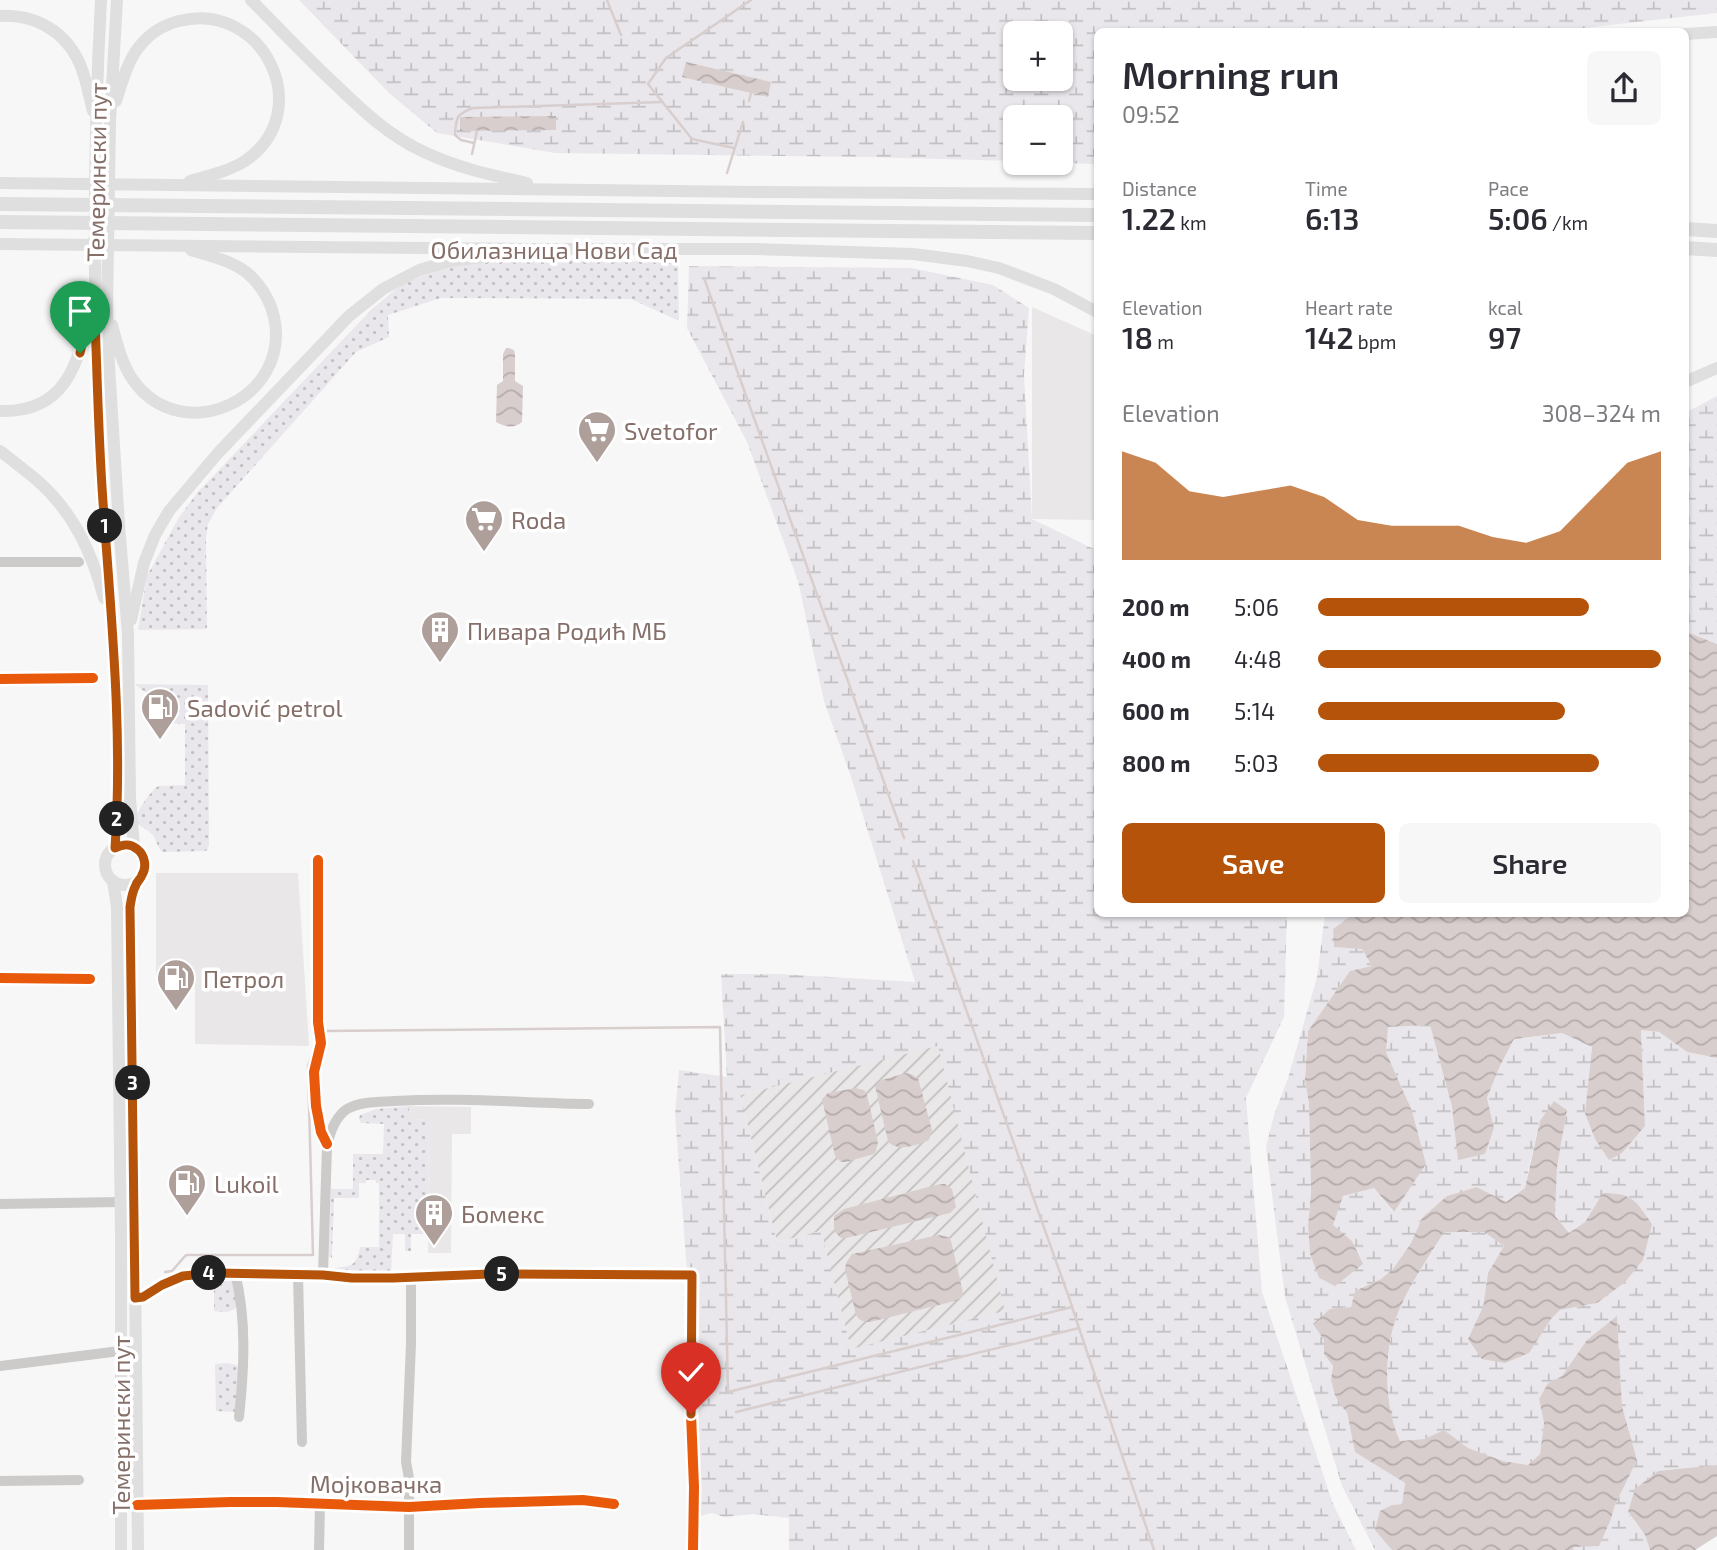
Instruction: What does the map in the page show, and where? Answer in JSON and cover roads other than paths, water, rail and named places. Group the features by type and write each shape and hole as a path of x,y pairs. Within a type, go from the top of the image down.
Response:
{"highway":[{"path":"0,204 1094,215"},
{"path":"0,222 1094,233"},
{"path":"1689,229 1717,231"},
{"path":"1689,248 1717,250"}],"main road":[{"name":"Темерински пут","path":"101,0 95,152 94,294 102,499 113,628 117,722 115,848"},
{"name":"Темерински пут","path":"117,0 110,121 107,308 128,634 130,798 134,847"},
{"path":"251,0 365,113 397,138 450,164 553,189"},
{"path":"0,16 17,16 37,21 57,33 68,44 81,67 97,128"},
{"path":"110,121 133,54 144,40 166,25 194,18 213,19 240,28 255,40 269,59 276,76 279,106 274,125 260,148 235,166 174,185"},
{"path":"1689,34 1717,32"},
{"path":"0,174 38,183"},
{"path":"0,183 1094,194"},
{"name":"Обилазница Нови Сад","path":"0,244 753,249 914,254 999,268 1054,289 1094,310"},
{"path":"0,252 30,244"},
{"path":"107,308 121,357 129,373 140,389 154,400 171,409 200,413 227,407 247,394 264,375 274,349 275,322 266,295 250,276 237,267 178,245"},
{"path":"128,634 144,563 155,535 169,511 218,453 349,316 383,289 419,270 450,261 529,249"},
{"path":"0,411 33,407 47,400 63,386 80,353 94,294"},
{"path":"1689,380 1717,368"},
{"path":"0,451 40,483 81,535 95,565 113,628"},
{"path":"128,845 134,847 145,861 144,872 137,882 124,886 113,881 107,873 107,857 115,848 128,845"},
{"name":"Темерински пут","path":"113,881 117,907 121,1202 121,1550"},
{"name":"Темерински пут","path":"137,882 130,907 138,1550"}],"street":[{"path":"0,562 79,562"},
{"path":"0,679 93,678"},
{"path":"318,860 317,940 321,1043 314,1072 316,1107 321,1132 327,1144"},
{"path":"0,978 90,979"},
{"path":"323,1275 327,1144 330,1131 345,1111 354,1106 371,1103 437,1100 589,1104"},
{"path":"0,1204 121,1202"},
{"path":"135,1298 143,1297 183,1276 215,1273 352,1278 489,1274 692,1275 693,1550"},
{"path":"235,1273 240,1296 243,1355 239,1417"},
{"path":"298,1275 302,1442"},
{"path":"410,1550 409,1478 406,1462 411,1277"},
{"path":"0,1366 135,1350"},
{"path":"0,1480 79,1480"},
{"name":"Мојковачка","path":"137,1505 230,1502 409,1507 583,1500 614,1504"},
{"path":"318,1550 320,1504"}],"water":[{"path":"686,62 771,82 768,97 682,77"},
{"path":"556,116 556,130 460,131 460,117"},
{"path":"506,348 514,350 515,381 523,386 522,422 513,426 496,422 497,385 503,381 503,354"},
{"path":"1689,633 1717,644 1717,1058 1687,1052 1659,1032 1641,1030 1645,1126 1622,1153 1609,1160 1595,1139 1585,1113 1592,1047 1562,1033 1514,1039 1487,1098 1494,1128 1485,1154 1458,1160 1452,1107 1430,1025 1388,1027 1386,1052 1412,1111 1426,1164 1394,1212 1374,1188 1343,1196 1333,1225 1352,1241 1363,1264 1335,1286 1319,1278 1310,1254 1309,1104 1305,1080 1308,1031 1350,971 1372,966 1362,949 1334,947 1333,929 1349,917 1689,917"},
{"path":"906,1073 918,1078 932,1130 929,1140 913,1146 897,1147 888,1141 875,1086 882,1080"},
{"path":"855,1088 864,1090 867,1095 878,1142 874,1154 841,1162 835,1156 822,1099 828,1093"},
{"path":"1554,1101 1567,1110 1557,1167 1555,1216 1569,1233 1585,1222 1603,1193 1621,1195 1633,1200 1652,1224 1643,1260 1625,1282 1597,1303 1560,1310 1529,1353 1505,1363 1482,1359 1468,1339 1483,1307 1488,1273 1504,1246 1484,1232 1444,1232 1409,1289 1394,1323 1387,1375 1390,1410 1400,1441 1424,1439 1444,1430 1468,1448 1503,1461 1528,1465 1540,1454 1544,1423 1539,1399 1548,1383 1562,1376 1587,1340 1617,1316 1622,1406 1637,1460 1599,1546 1574,1547 1573,1550 1392,1550 1375,1530 1380,1511 1402,1504 1405,1483 1355,1452 1347,1412 1335,1395 1331,1380 1333,1366 1324,1354 1324,1340 1313,1324 1330,1309 1351,1307 1355,1291 1381,1279 1393,1269 1411,1243 1422,1218 1447,1196 1477,1187 1506,1202 1525,1188 1540,1121"},
{"path":"940,1184 952,1189 956,1207 950,1213 846,1238 841,1238 834,1231 834,1216 844,1209"},
{"path":"939,1235 948,1237 951,1241 963,1295 959,1300 870,1322 859,1319 845,1269 852,1254"},
{"path":"1717,1465 1717,1536 1695,1550 1650,1550 1645,1535 1628,1512 1635,1489 1658,1471"}],"waterway":[{"path":"607,0 621,35"},
{"path":"734,148 692,139 648,84 666,58 751,0"},
{"path":"749,101 751,93"},
{"path":"474,143 461,140 455,135 458,117 473,108 663,102"},
{"path":"727,173 743,122"},
{"path":"472,154 477,131"},
{"path":"704,278 904,838"},
{"path":"913,861 1072,1306"},
{"path":"324,1033 720,1027 728,1392 1072,1307 1079,1328"},
{"path":"165,1272 172,1271 186,1255 313,1255 308,1066 316,1044"},
{"path":"736,1412 1079,1328 1154,1550"}],"place":[{"name":"Svetofor","path":"597,464"},
{"name":"Roda","path":"484,553"},
{"name":"Пивара Родић МБ","path":"440,664"},
{"name":"Sadović petrol","path":"160,741"},
{"name":"Петрол","path":"176,1012"},
{"name":"Lukoil","path":"187,1217"},
{"name":"Бомекс","path":"434,1247"}]}
